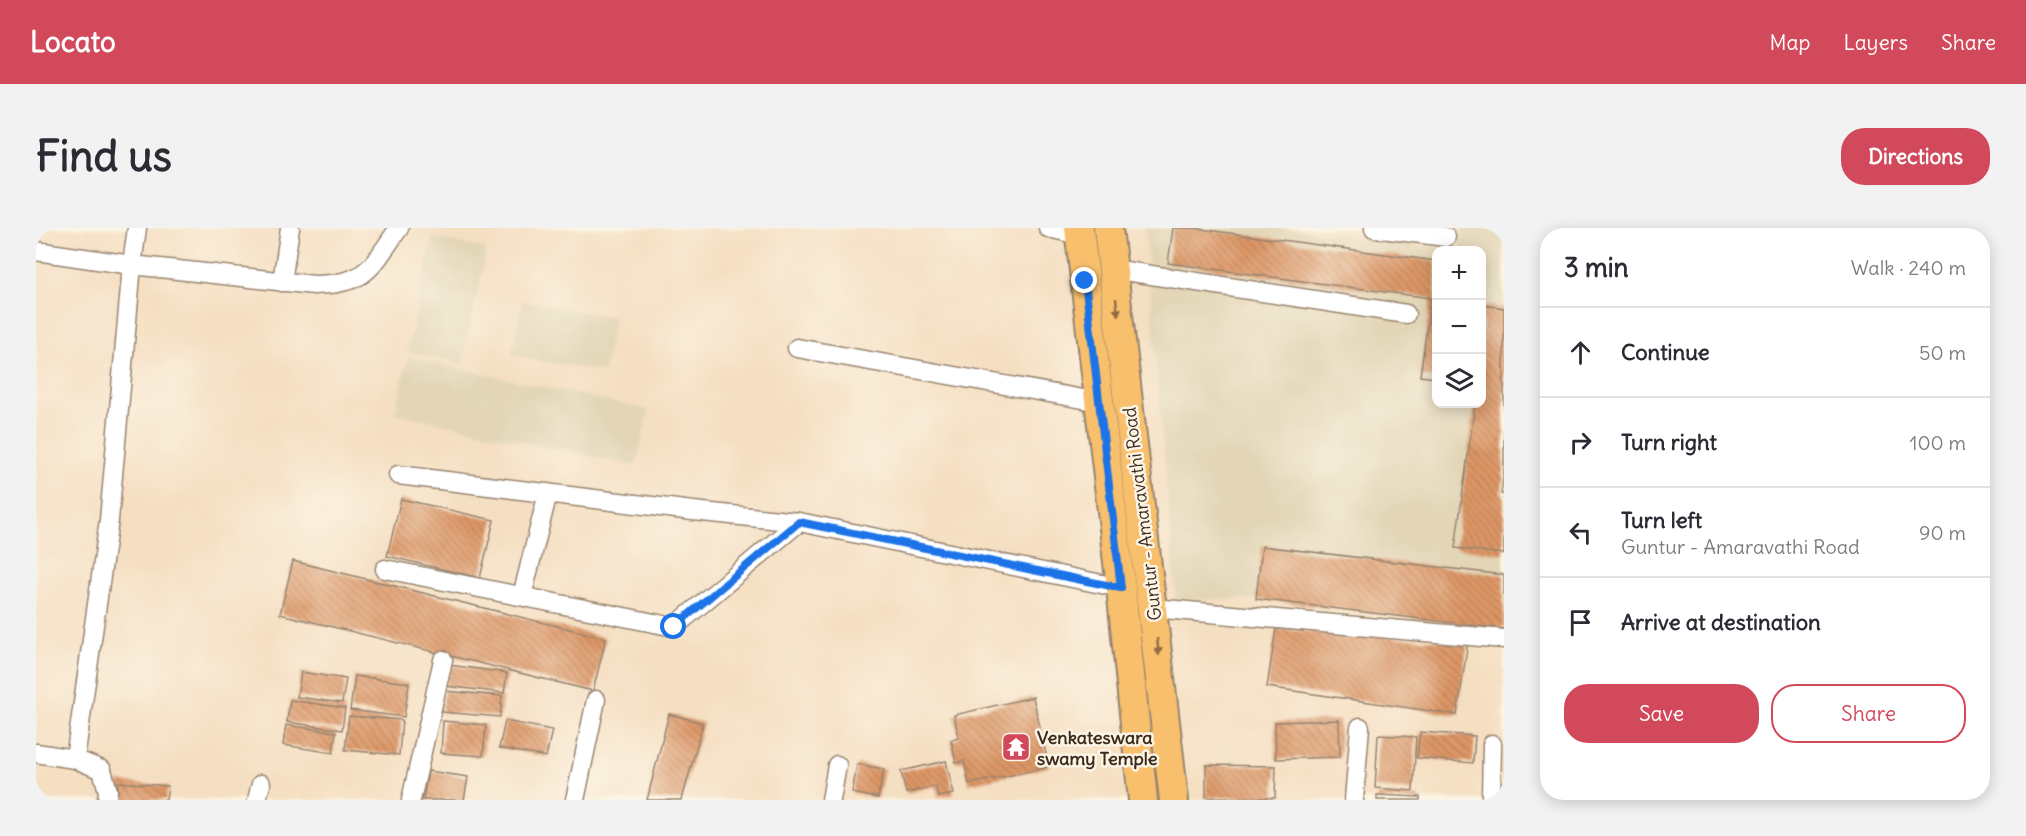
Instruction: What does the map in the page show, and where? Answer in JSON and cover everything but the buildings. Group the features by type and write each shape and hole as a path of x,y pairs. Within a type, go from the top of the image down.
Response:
{"main road":[{"name":"Guntur - Amaravathi Road","path":"1108,228 1154,608 1174,800"},
{"name":"Guntur - Amaravathi Road","path":"1080,231 1143,800"}],"street":[{"path":"75,759 109,520 136,228"},
{"path":"282,282 290,228"},
{"path":"36,251 132,265 282,282 314,285 340,284 357,278 372,266 399,228"},
{"path":"1048,228 1080,231"},
{"path":"1374,228 1446,237"},
{"path":"1113,269 1406,314"},
{"path":"797,348 1100,402"},
{"path":"398,475 799,522 1121,588"},
{"path":"522,596 548,493"},
{"path":"385,569 674,627 799,522"},
{"path":"1154,608 1504,639"},
{"path":"411,800 443,660"},
{"path":"575,800 596,700"},
{"path":"1354,800 1360,727"},
{"path":"1491,800 1492,744"},
{"path":"36,753 75,759 102,770 108,791 107,800"},
{"path":"831,800 837,765"}],"shaded area":[{"path":"1145,228 1282,228 1432,247 1432,408 1486,408 1486,246 1460,246 1463,228 1504,228 1504,629 1256,599 1176,600"},
{"path":"433,237 487,249 462,364 407,352"},
{"path":"522,301 614,317 604,372 512,356"},
{"path":"408,357 649,410 636,466 395,413"}],"place":[{"name":"Venkateswara swamy Temple","path":"1016,747"}],"route":[{"path":"674,627 799,522 1121,588 1085,281"}]}
